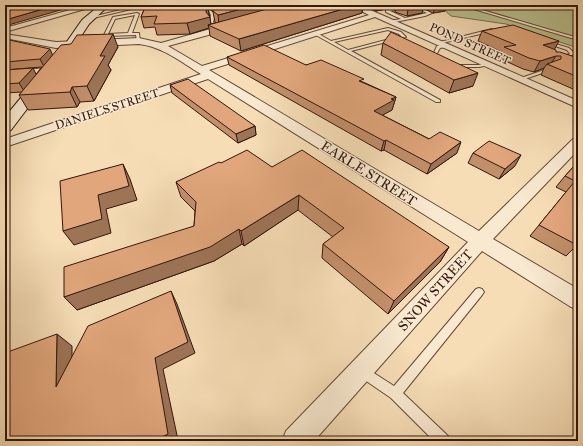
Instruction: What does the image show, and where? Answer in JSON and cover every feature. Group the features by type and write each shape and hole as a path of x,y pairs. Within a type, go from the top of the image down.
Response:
{"street":[{"path":"5,30 92,10 105,5"},
{"name":"POND STREET","path":"357,7 375,15 391,15 442,44 578,106"},
{"path":"5,127 70,45 92,10"},
{"name":"DANIELS STREET","path":"5,143 316,34 375,15"},
{"path":"5,36 56,45 139,41 153,43 160,46 237,25"},
{"name":"EARLE STREET","path":"160,46 578,300"},
{"path":"5,74 50,71"},
{"name":"SNOW STREET","path":"296,441 480,241 578,142"}],"lane":[{"path":"68,5 92,10 146,5"},
{"path":"194,5 209,10 213,15 211,22 212,25 220,29"},
{"path":"357,7 370,5"},
{"path":"462,5 578,39"},
{"path":"414,6 430,13 404,19 391,15 414,6"},
{"path":"130,34 137,14 114,18 106,35 138,34 139,41"},
{"path":"391,15 404,19"},
{"path":"444,63 433,58 438,47 442,44 498,28"},
{"path":"331,42 388,30 400,33 404,37 347,51"},
{"path":"316,34 438,100"},
{"path":"545,42 568,49 574,54 553,61"},
{"path":"449,66 479,66 487,64"},
{"path":"520,80 552,69"},
{"path":"395,394 479,292"},
{"path":"362,371 395,394 443,441"}],"green space":[{"path":"439,5 578,5 578,48 506,24 451,16"}],"building":[{"path":"5,5 57,5 5,20"},
{"path":"146,5 207,5 206,12 210,17 187,23 154,24 157,16 141,17"},
{"path":"214,5 257,5 218,15 213,11"},
{"path":"282,5 357,5 239,39 208,25"},
{"path":"398,5 424,5 408,9"},
{"path":"513,25 559,41 543,45 556,50 556,52 578,58 578,77 547,64 561,59 561,56 540,61 529,58 504,47 516,45 482,31"},
{"path":"391,32 478,73 454,80 383,43"},
{"path":"113,34 100,56 105,56 87,86 72,87 70,92 19,95 61,45 71,44 77,35"},
{"path":"5,39 50,49 40,59 5,62"},
{"path":"264,45 306,65 321,60 364,79 359,81 396,97 391,99 394,100 374,111 429,139 440,132 461,142 431,164 386,140 384,141 227,57"},
{"path":"33,68 19,83 5,84 5,70"},
{"path":"188,79 255,126 236,134 170,85"},
{"path":"489,141 521,155 505,169 473,153"},
{"path":"247,150 272,167 302,150 449,247 394,301 323,244 344,228 299,195 241,231 239,229 210,247 64,297 64,267 194,226 196,202 176,182"},
{"path":"578,163 577,245 539,225 575,181 565,176"},
{"path":"123,164 129,186 98,195 102,219 63,231 60,181"},
{"path":"171,291 188,342 155,358 168,434 154,441 5,441 5,353 57,334 56,387 88,326"},
{"path":"369,437 372,441 365,441"}]}
